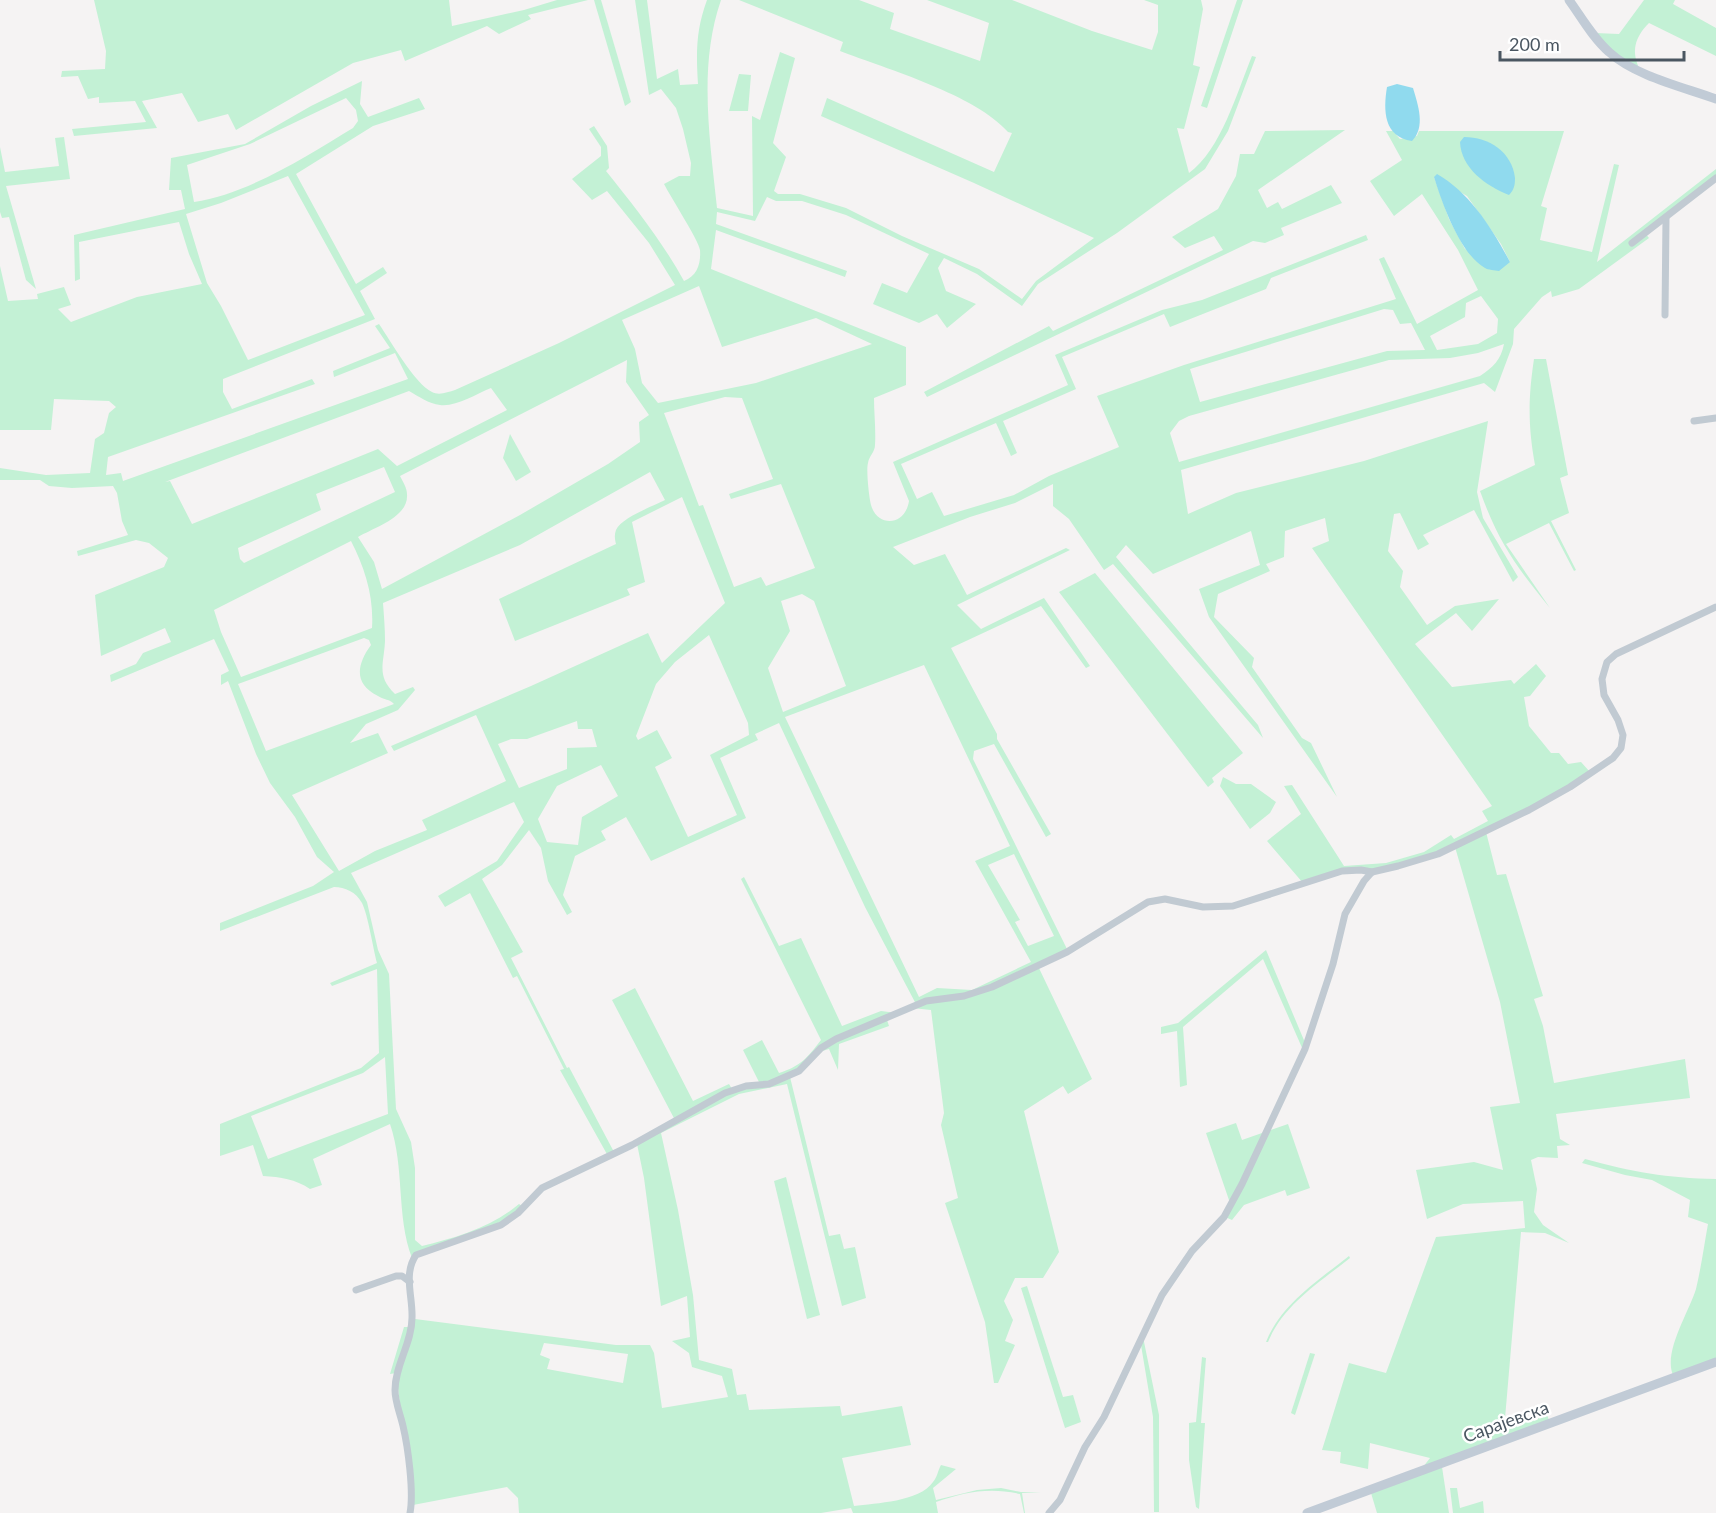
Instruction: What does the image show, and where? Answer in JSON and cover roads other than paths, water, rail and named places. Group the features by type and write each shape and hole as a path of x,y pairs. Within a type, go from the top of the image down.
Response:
{"main road":[{"path":"1569,0 1601,45 1620,61 1651,76 1716,99"},
{"name":"Сарајевска","path":"1307,1513 1716,1362"}],"street":[{"path":"1632,243 1716,178"},
{"path":"1665,315 1666,218"},
{"path":"1695,421 1716,418"},
{"path":"410,1513 411,1491 406,1444 395,1396 395,1386 412,1322 410,1269 413,1260 421,1252 447,1246 501,1225 518,1213 542,1188 632,1145 725,1093 746,1086 769,1084 799,1071 821,1048 829,1043 914,1006 933,999 971,994 1004,981 1067,952 1148,902 1165,899 1203,907 1233,906 1342,871 1372,872 1398,866 1438,854 1548,801 1613,758 1622,745 1623,735 1618,720 1603,690 1604,668 1611,657 1716,607"},
{"path":"1049,1513 1060,1500 1110,1404 1166,1288 1192,1251 1224,1216 1242,1184 1314,1027 1345,914 1364,881 1372,872"},
{"path":"356,1290 396,1276 402,1276 410,1282"}],"water":[{"path":"1397,84 1413,88 1417,101 1420,123 1412,141 1396,134 1388,122 1385,105 1387,87"},
{"path":"1464,137 1490,143 1504,154 1513,169 1515,178 1514,187 1509,195 1492,187 1470,168 1461,151 1460,142"},
{"path":"1437,174 1470,201 1496,237 1510,262 1499,271 1486,269 1476,261 1460,240 1437,188 1434,177"}]}
